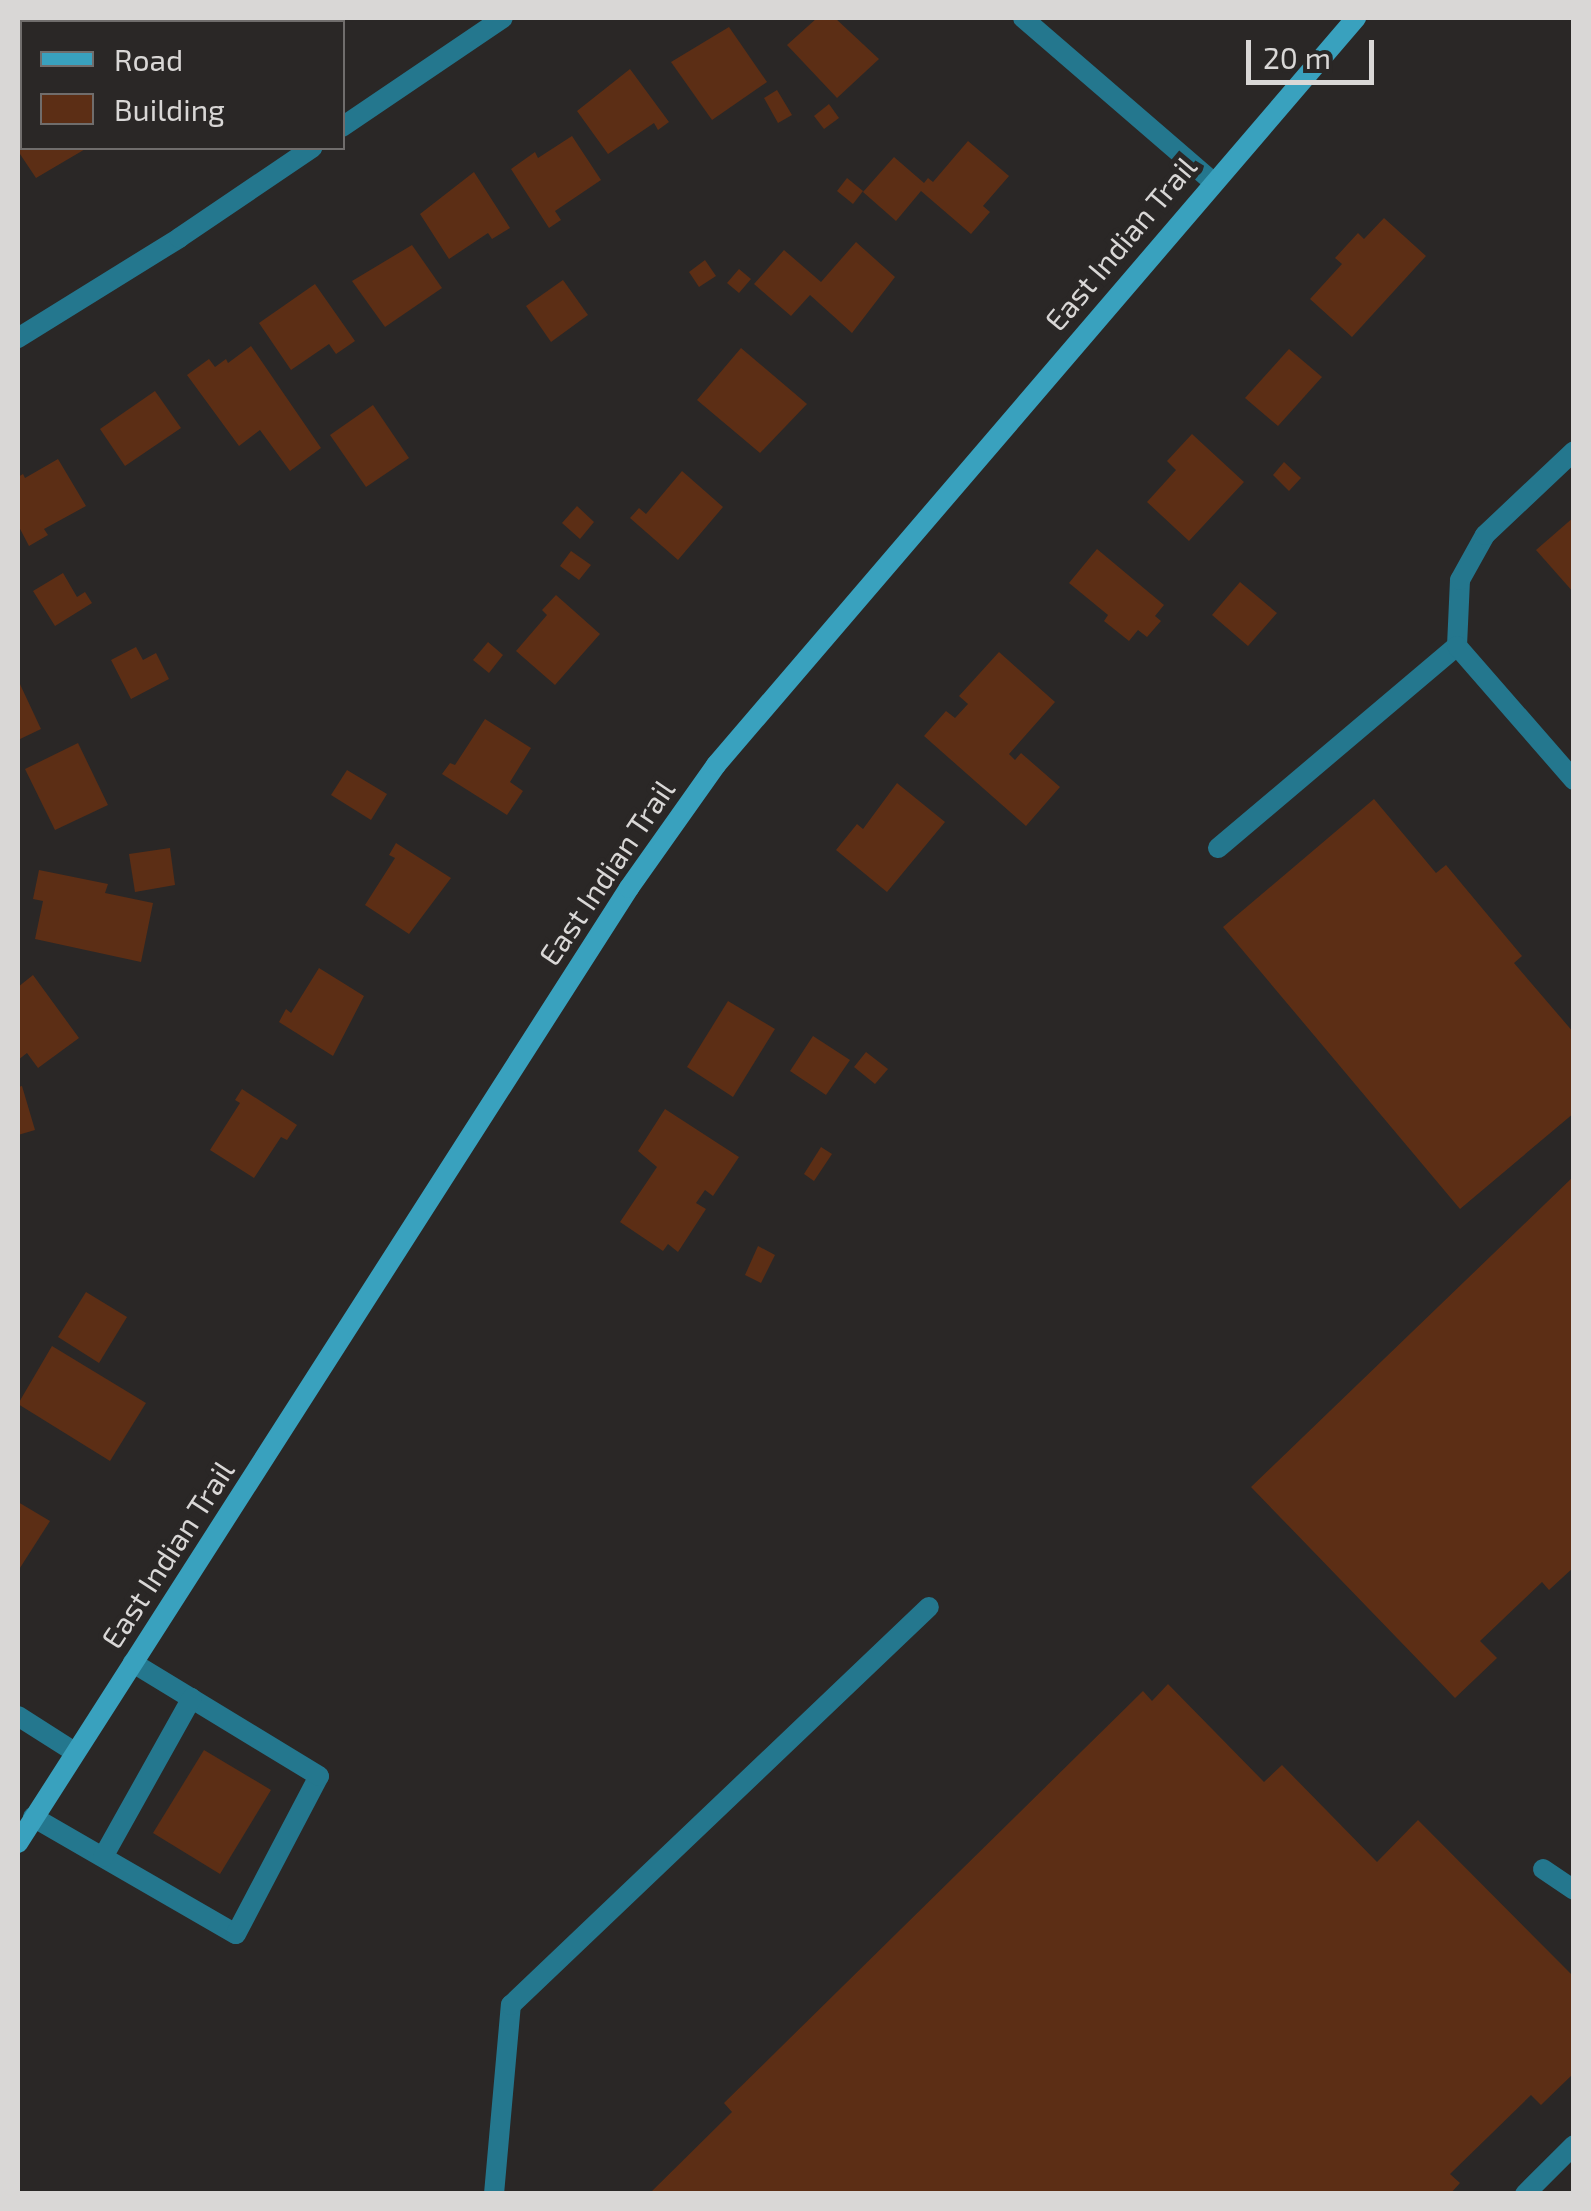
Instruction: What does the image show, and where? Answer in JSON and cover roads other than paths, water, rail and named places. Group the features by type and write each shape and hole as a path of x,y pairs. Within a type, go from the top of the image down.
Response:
{"main road":[{"name":"East Indian Trail","path":"18,1843 628,888 716,765 1211,180 1356,18"}],"street":[{"path":"345,125 504,18"},
{"path":"1023,18 1211,180"},
{"path":"18,338 179,238 309,150"},
{"path":"1574,451 1485,535 1460,580 1458,646 1574,780"},
{"path":"1218,848 1458,646"},
{"path":"494,2194 511,2005 930,1607"},
{"path":"33,1817 236,1934 319,1776 133,1663"},
{"path":"103,1858 192,1698"},
{"path":"18,1716 73,1752"},
{"path":"1542,1870 1574,1890"},
{"path":"1525,2194 1574,2145"}]}
